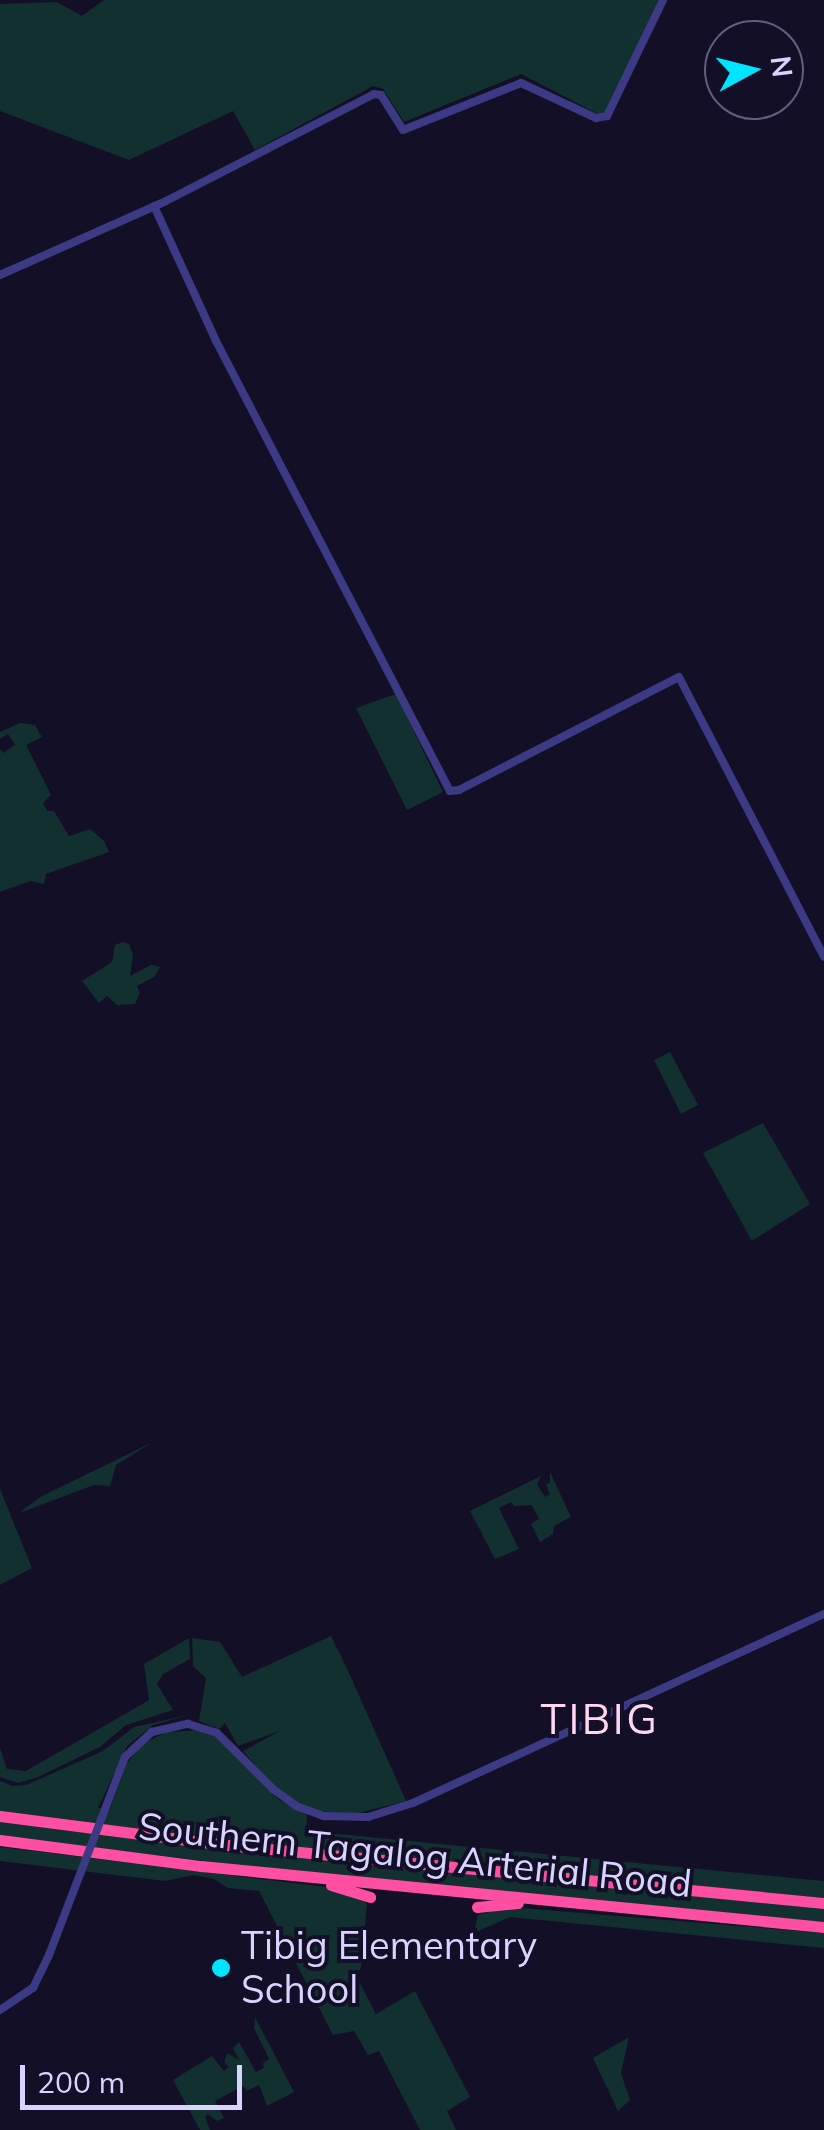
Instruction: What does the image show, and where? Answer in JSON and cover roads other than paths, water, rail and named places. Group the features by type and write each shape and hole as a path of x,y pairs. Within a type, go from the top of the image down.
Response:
{"highway":[{"name":"Southern Tagalog Arterial Road","path":"0,1816 218,1844 824,1903"},
{"name":"Southern Tagalog Arterial Road","path":"0,1840 159,1860 824,1927"},
{"path":"159,1860 210,1872 328,1884 370,1898"},
{"path":"477,1907 531,1903 744,1919"}],"street":[{"path":"0,275 154,206 374,94 382,95 404,130 521,83 596,118 607,116 663,0"},
{"path":"154,206 216,342 450,790 464,788 679,677 824,957"},
{"path":"0,2010 30,1991 49,1955 125,1757 152,1732 188,1724 217,1732 273,1790 296,1806 335,1818 368,1817 413,1803 824,1614"}],"place":[{"name":"Tibig Elementary School","path":"221,1968"}],"district":[{"name":"TIBIG","path":"600,1719"}]}
